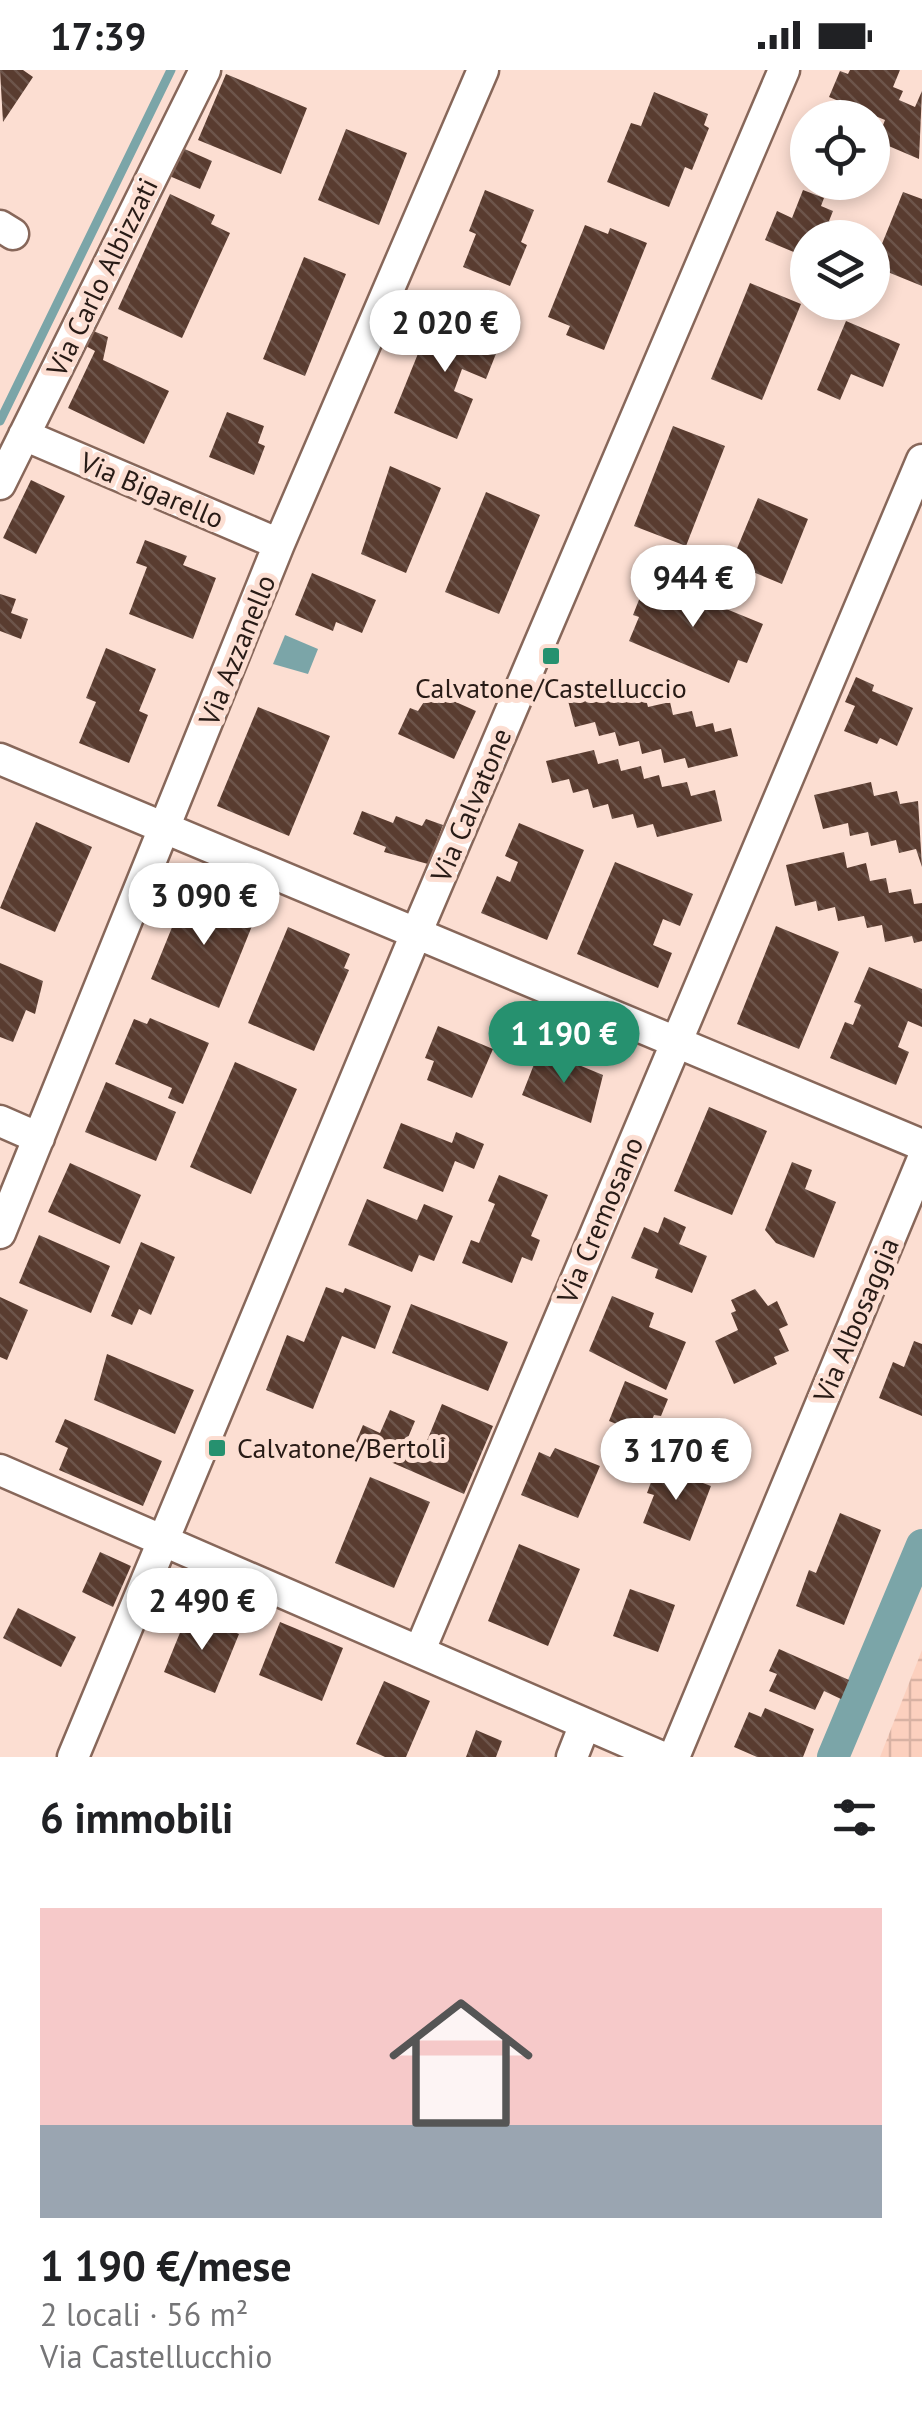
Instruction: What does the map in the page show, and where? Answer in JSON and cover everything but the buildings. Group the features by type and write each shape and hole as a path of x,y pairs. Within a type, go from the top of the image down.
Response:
{"street":[{"name":"Via Carlo Albizzati","path":"0,484 205,70"},
{"name":"Via Azzanello","path":"0,1233 279,544 483,70"},
{"name":"Via Calvatone","path":"74,1757 415,936 784,70"},
{"name":"Via Bigarello","path":"24,435 279,544"},
{"name":"Via Cremosano","path":"420,1650 922,460"},
{"path":"0,759 415,936 922,1145"},
{"path":"0,1121 40,1138"},
{"name":"Via Albosaggia","path":"674,1757 922,1161"},
{"path":"0,1470 662,1757"},
{"path":"572,1757 586,1724"}],"shaded area":[{"path":"922,1650 922,1757 880,1757"}],"water":[{"path":"285,635 318,649 308,674 273,664"}],"waterway":[{"path":"0,421 171,70"},
{"path":"833,1757 922,1545"}],"place":[{"name":"Calvatone/Castelluccio","path":"551,656"},
{"name":"Calvatone/Bertoli","path":"217,1448"}]}
